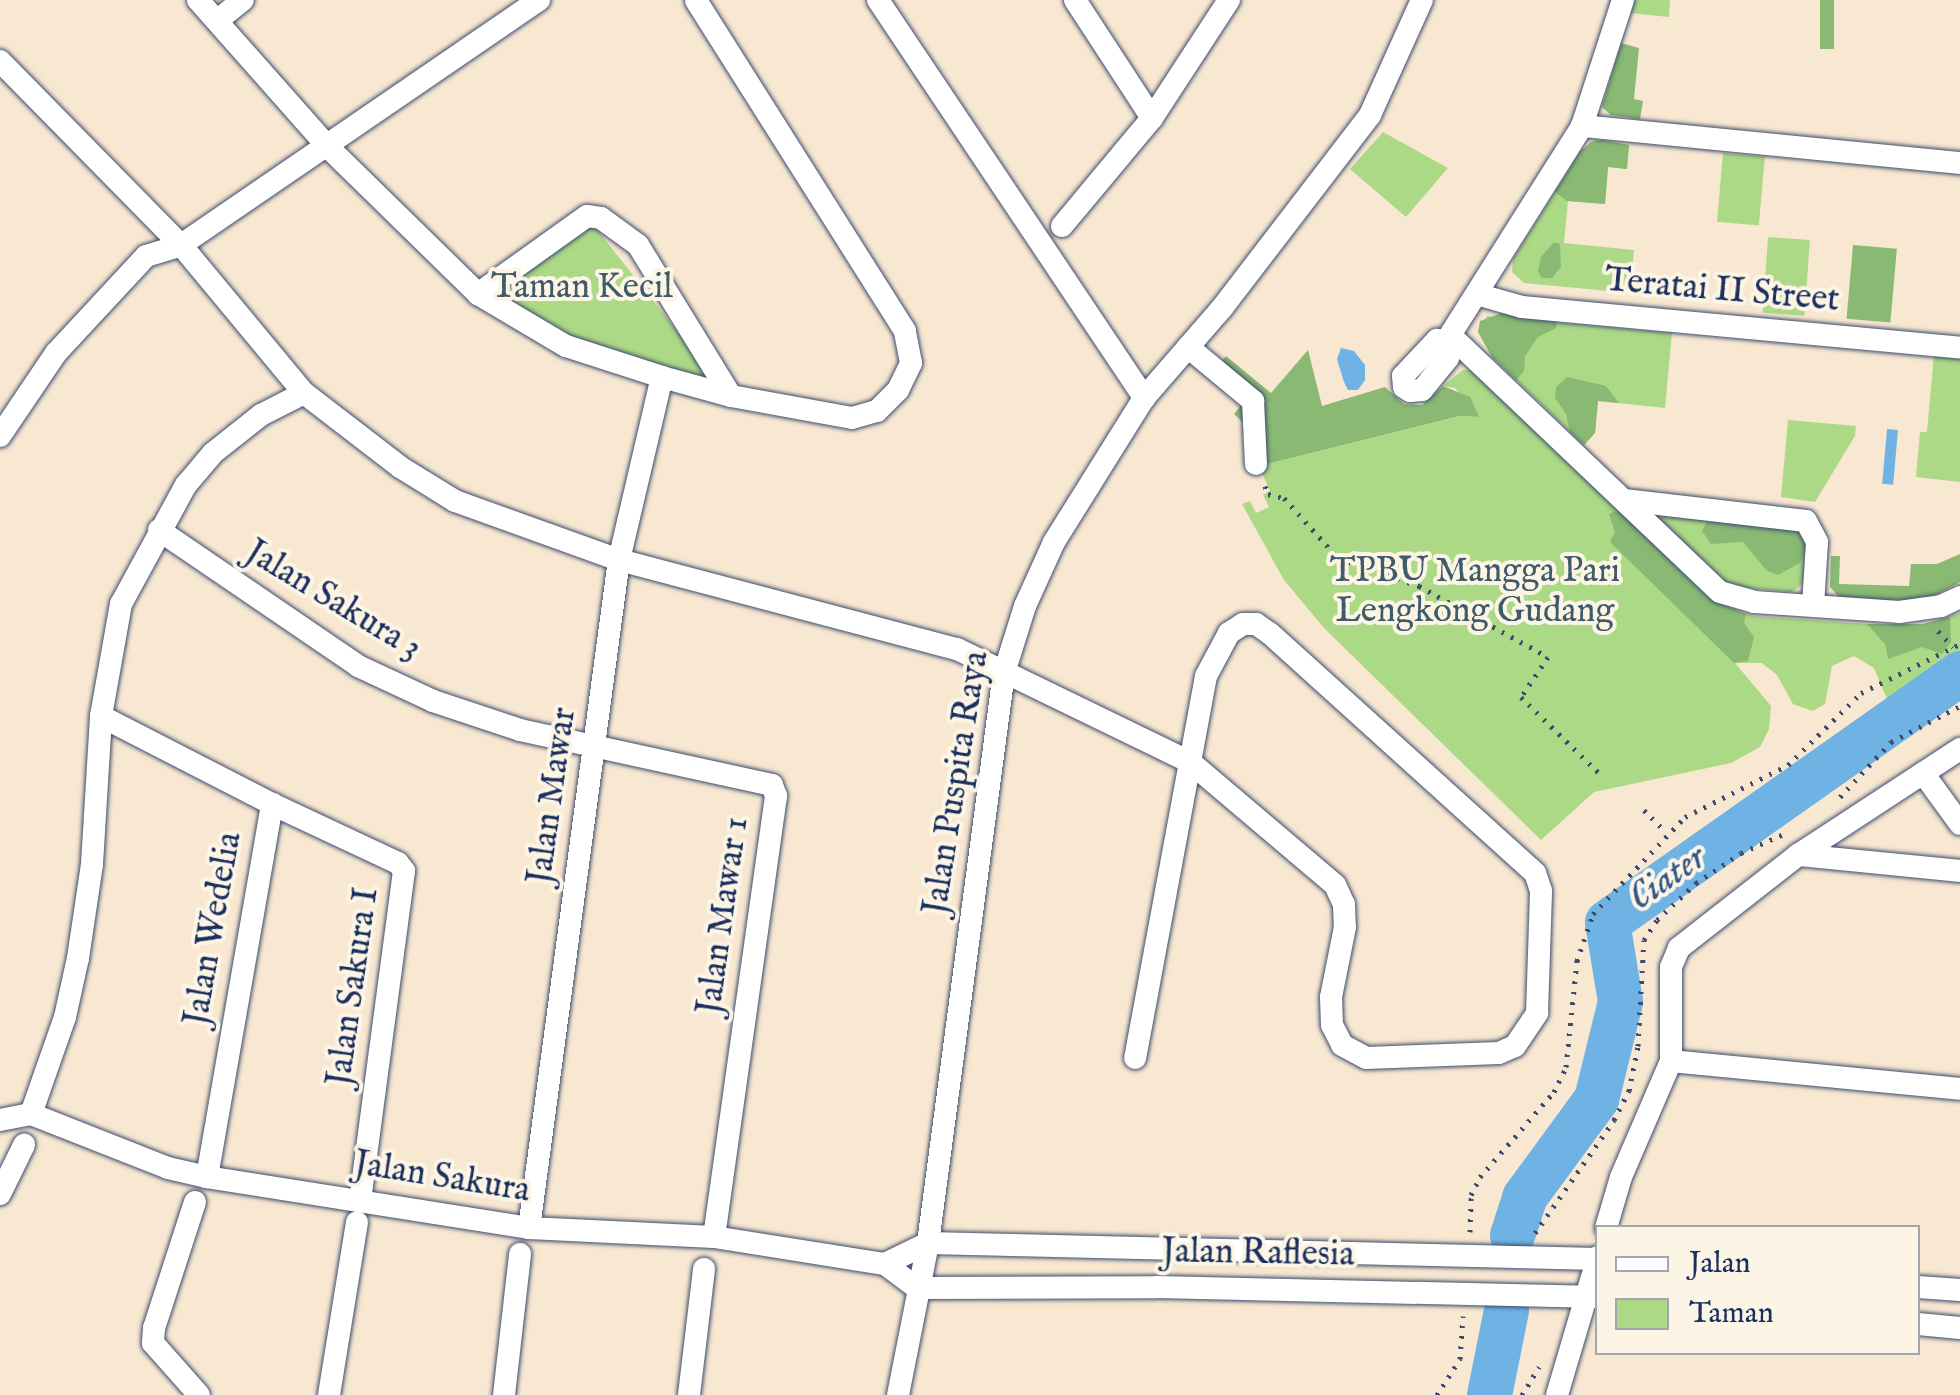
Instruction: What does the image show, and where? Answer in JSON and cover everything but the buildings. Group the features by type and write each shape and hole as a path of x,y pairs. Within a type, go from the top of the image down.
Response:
{"street":[{"path":"198,0 328,148 478,294 566,346 662,377 730,396 852,418 877,412 898,390 911,363 905,331 696,0"},
{"path":"218,20 243,0"},
{"path":"0,436 56,353 146,256 182,245 539,0"},
{"path":"878,0 1144,398"},
{"path":"1075,0 1152,118"},
{"path":"1062,226 1152,118 1229,0"},
{"name":"Jalan Puspita Raya","path":"898,1395 928,1242 1004,672 1025,606 1054,542 1144,398 1370,115 1422,0"},
{"path":"1623,0 1582,126 1480,295 1448,339 1720,592 1754,602 1920,611 1960,597"},
{"path":"0,61 182,245 304,392 400,466 456,501 619,560 957,649 1190,762 1336,885 1344,904 1345,927 1331,998 1332,1025 1342,1045 1366,1058 1499,1053 1515,1046 1528,1032 1537,1014 1541,890 1535,873 1256,624 1243,624 1229,633 1206,676 1190,762 1135,1058"},
{"path":"1582,126 1960,164"},
{"path":"478,294 586,216 602,218 638,245 730,396"},
{"name":"Teratai II Street","path":"1480,295 1522,307 1960,348"},
{"path":"1188,347 1252,402 1256,464"},
{"name":"Jalan Mawar","path":"528,1228 619,560 662,377"},
{"path":"0,1120 31,1114 66,1017 92,864 102,716 121,604 186,485 213,454 261,415 304,392"},
{"path":"1624,500 1806,521 1816,533 1813,605"},
{"name":"Jalan Sakura 3","path":"159,530 358,666 468,713 595,747"},
{"name":"Jalan Wedelia","path":"102,716 272,804 207,1177"},
{"name":"Jalan Mawar 1","path":"595,747 764,780 775,790 714,1237"},
{"path":"1607,1225 1624,1170 1671,1061 1671,966 1680,948 1798,855 1960,749"},
{"path":"1924,772 1960,824"},
{"name":"Jalan Sakura I","path":"272,804 398,862 404,871 330,1395"},
{"path":"1798,855 1960,871"},
{"path":"1671,1061 1960,1089"},
{"name":"Jalan Sakura","path":"31,1114 168,1168 358,1212 528,1228 714,1237 885,1264 917,1288"},
{"path":"0,1194 24,1145"},
{"path":"196,1202 154,1328 153,1343 199,1395"},
{"path":"885,1264 928,1242"},
{"name":"Jalan Raflesia","path":"928,1242 1595,1258"},
{"path":"504,1395 520,1254"},
{"path":"689,1395 704,1269"},
{"name":"Jalan Raflesia","path":"917,1288 1157,1286 1593,1297"},
{"path":"1920,1286 1960,1290"},
{"path":"1557,1395 1593,1297"},
{"path":"1920,1324 1960,1328"}],"path":[{"path":"1256,464 1268,494 1284,498 1338,558 1419,586 1548,657 1521,697 1602,776"},
{"path":"1644,810 1668,833"},
{"path":"1437,1395 1460,1359 1461,1318 1470,1308"},
{"path":"1522,1395 1542,1361"}],"green space":[{"path":"1634,0 1670,0 1669,17 1630,13"},
{"path":"1820,0 1834,0 1834,49 1820,49"},
{"path":"1621,43 1639,48 1634,99 1643,101 1640,119 1611,115 1602,107"},
{"path":"1383,132 1448,168 1406,217 1350,169"},
{"path":"1595,140 1629,145 1627,169 1608,167 1605,204 1568,201 1564,243 1634,250 1630,293 1524,283 1512,272 1513,259 1580,152"},
{"path":"1591,142 1629,145 1627,169 1608,167 1605,204 1567,201 1555,192 1580,152"},
{"path":"1723,153 1765,157 1759,225 1717,222"},
{"name":"Taman Kecil","path":"591,222 715,379 634,361 560,332 495,293"},
{"path":"1768,237 1810,240 1805,316 1763,313"},
{"path":"1554,242 1560,244 1561,267 1552,278 1542,278 1538,271 1541,257"},
{"path":"1853,245 1897,249 1890,323 1847,319"},
{"path":"1502,313 1557,321 1556,328 1538,337 1525,356 1524,371 1516,380 1492,357 1478,332 1480,321"},
{"path":"1487,316 1672,333 1665,408 1598,401 1595,433 1584,445 1492,357 1478,332"},
{"path":"1308,350 1322,406 1385,387 1404,404 1422,405 1443,386 1470,397 1479,417 1460,416 1259,466 1242,432 1247,426 1234,414 1242,404 1209,376 1226,356 1271,393"},
{"path":"1934,354 1960,357 1960,482 1916,477 1920,432 1927,432"},
{"name":"TPBU Mangga Pari Lengkong Gudang","path":"1463,370 1474,371 1711,600 1753,616 1868,624 1923,624 1960,613 1960,656 1889,704 1874,668 1854,656 1832,666 1825,704 1813,711 1793,704 1777,675 1762,663 1735,663 1771,706 1769,729 1760,747 1731,763 1594,792 1541,840 1324,628 1284,580 1242,504 1250,501 1256,513 1269,507 1263,495 1270,491 1259,466 1461,416 1478,417 1455,388 1443,386"},
{"path":"1567,377 1606,386 1619,403 1598,401 1595,433 1584,445 1570,432 1566,414 1555,398 1556,387"},
{"path":"1788,420 1856,426 1855,436 1815,502 1781,497"},
{"path":"1619,510 1711,600 1746,614 1744,623 1754,637 1748,661 1734,663 1610,542 1615,532 1609,514"},
{"path":"1668,514 1790,525 1807,540 1804,583 1792,592 1735,587 1720,581 1659,519"},
{"path":"1707,521 1801,530 1807,548 1800,563 1778,575 1766,570 1743,542 1711,544 1702,531"},
{"path":"1960,554 1960,582 1922,602 1839,597 1830,587 1831,556 1840,556 1839,584 1909,586 1911,564 1937,564"},
{"path":"1950,617 1951,642 1942,654 1922,647 1888,659 1885,644 1867,624 1923,624"}],"water":[{"path":"1341,348 1354,351 1365,365 1365,380 1358,390 1348,390 1344,382 1337,359"},
{"path":"1887,429 1898,430 1893,485 1882,484"}],"waterway":[{"name":"Ciater","path":"1512,1235 1524,1197 1596,1099 1620,1001 1607,922 1960,673"},
{"name":"Ciater","path":"1489,1395 1506,1310"}]}
